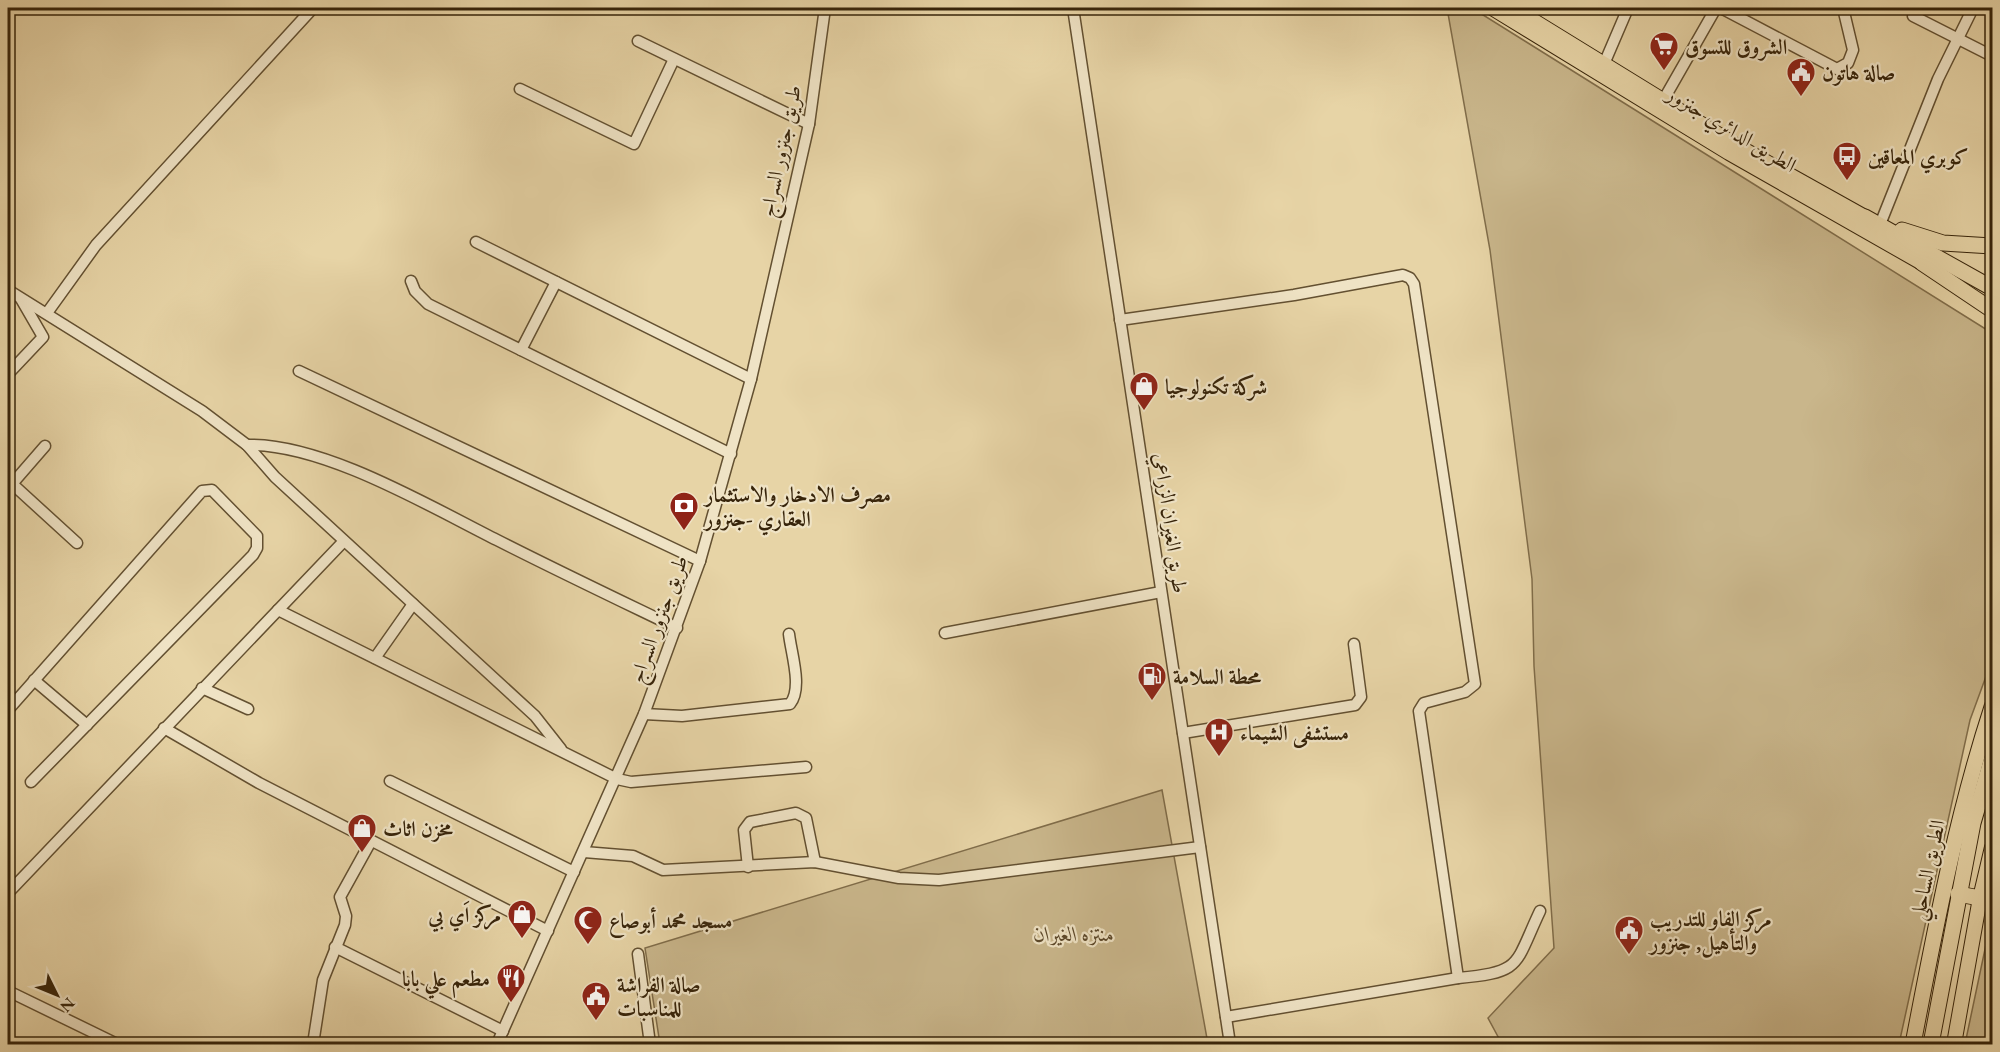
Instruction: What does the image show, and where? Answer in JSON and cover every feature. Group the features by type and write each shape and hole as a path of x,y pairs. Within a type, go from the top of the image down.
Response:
{"highway":[{"path":"1865,217 1943,243 1992,246"},
{"path":"1865,217 1992,288"},
{"path":"1922,263 1992,300"},
{"path":"1922,263 1992,310"},
{"name":"الطريق الساحلي","path":"1913,1044 1948,866 1992,707"},
{"name":"الطريق الساحلي","path":"1931,1044 1973,823 1992,758"},
{"path":"1973,823 1992,781"},
{"path":"1958,894 1980,898"}],"main road":[{"name":"الطريق الدائري جنزور","path":"1492,8 1692,130 1922,263"},
{"name":"الطريق الدائري جنزور","path":"1513,8 1734,144 1865,217"},
{"path":"1954,1044 1980,898 1992,847"}],"street":[{"path":"47,313 96,245 313,8"},
{"name":"طريق جنزور السراج","path":"496,1044 644,714 700,561 751,379 809,124 825,8"},
{"name":"طريق الغيران الزراعي","path":"1073,8 1230,1044"},
{"path":"1604,64 1628,8"},
{"path":"1664,99 1716,8"},
{"path":"1721,8 1837,69 1848,63 1853,50 1843,8"},
{"path":"1881,222 1956,39 1973,8"},
{"path":"1913,16 1992,56"},
{"path":"638,41 809,124"},
{"path":"520,89 634,144 674,59"},
{"path":"476,242 751,379"},
{"path":"1119,320 1294,295 1403,275 1410,278 1414,284 1475,684 1465,692 1424,703 1419,711 1458,978"},
{"path":"411,281 416,291 428,304 731,454"},
{"path":"521,350 556,282"},
{"path":"8,290 202,411 247,445 276,477 344,541 536,716 561,749"},
{"path":"8,374 43,337 20,298"},
{"path":"298,371 700,561"},
{"path":"247,445 272,445 330,462 405,494 677,628"},
{"path":"45,446 10,482 77,543"},
{"path":"8,710 197,496 208,489 212,490 257,536 257,548 32,782"},
{"path":"8,893 344,541"},
{"path":"945,633 1161,592"},
{"path":"375,658 413,604"},
{"path":"278,610 561,749 616,779 631,782 806,767"},
{"path":"644,714 682,716 790,704 795,698 796,688 789,634"},
{"path":"1183,733 1354,705 1361,697 1354,644"},
{"path":"34,680 87,725"},
{"path":"202,688 248,709"},
{"path":"164,728 259,783 548,931"},
{"path":"390,781 574,872"},
{"path":"748,867 744,830 750,822 796,813 806,818 815,862"},
{"path":"313,1044 323,980 346,916 340,897 371,841"},
{"path":"584,852 633,856 663,870 815,862 899,878 939,880 1200,847"},
{"path":"1226,1017 1458,978 1496,974 1508,970 1516,961 1540,911"},
{"path":"335,947 503,1031"},
{"path":"638,954 650,1044"},
{"path":"8,991 117,1044"}],"green space":[{"path":"1447,8 1472,8 1992,333 1992,660 1970,720 1899,1044 1502,1044 1488,1018 1554,948 1534,666 1532,579 1490,250"},
{"name":"منتزه الغيران","path":"1162,790 1208,1044 660,1044 645,948"},
{"path":"1992,916 1992,1044 1965,1044"}],"place":[{"name":"الشروق للتسوق","path":"1664,72"},
{"name":"صالة هاتون","path":"1801,98"},
{"name":"كوبري المعاقين","path":"1847,182"},
{"name":"شركة تكنولوجيا","path":"1144,412"},
{"name":"مصرف الادخار والاستثمار العقاري -جنزور","path":"684,532"},
{"name":"محطة السلامة","path":"1152,702"},
{"name":"مستشفى الشيماء","path":"1219,758"},
{"name":"مخزن اثاث","path":"362,854"},
{"name":"مركز اَي بي","path":"522,940"},
{"name":"مسجد محمد أبوصاع","path":"588,946"},
{"name":"مركز الفاو للتدريب والتأهيل, جنزور","path":"1629,956"},
{"name":"مطعم علي بابا","path":"511,1004"},
{"name":"صالة الفراشة للمناسبات","path":"596,1022"}]}
